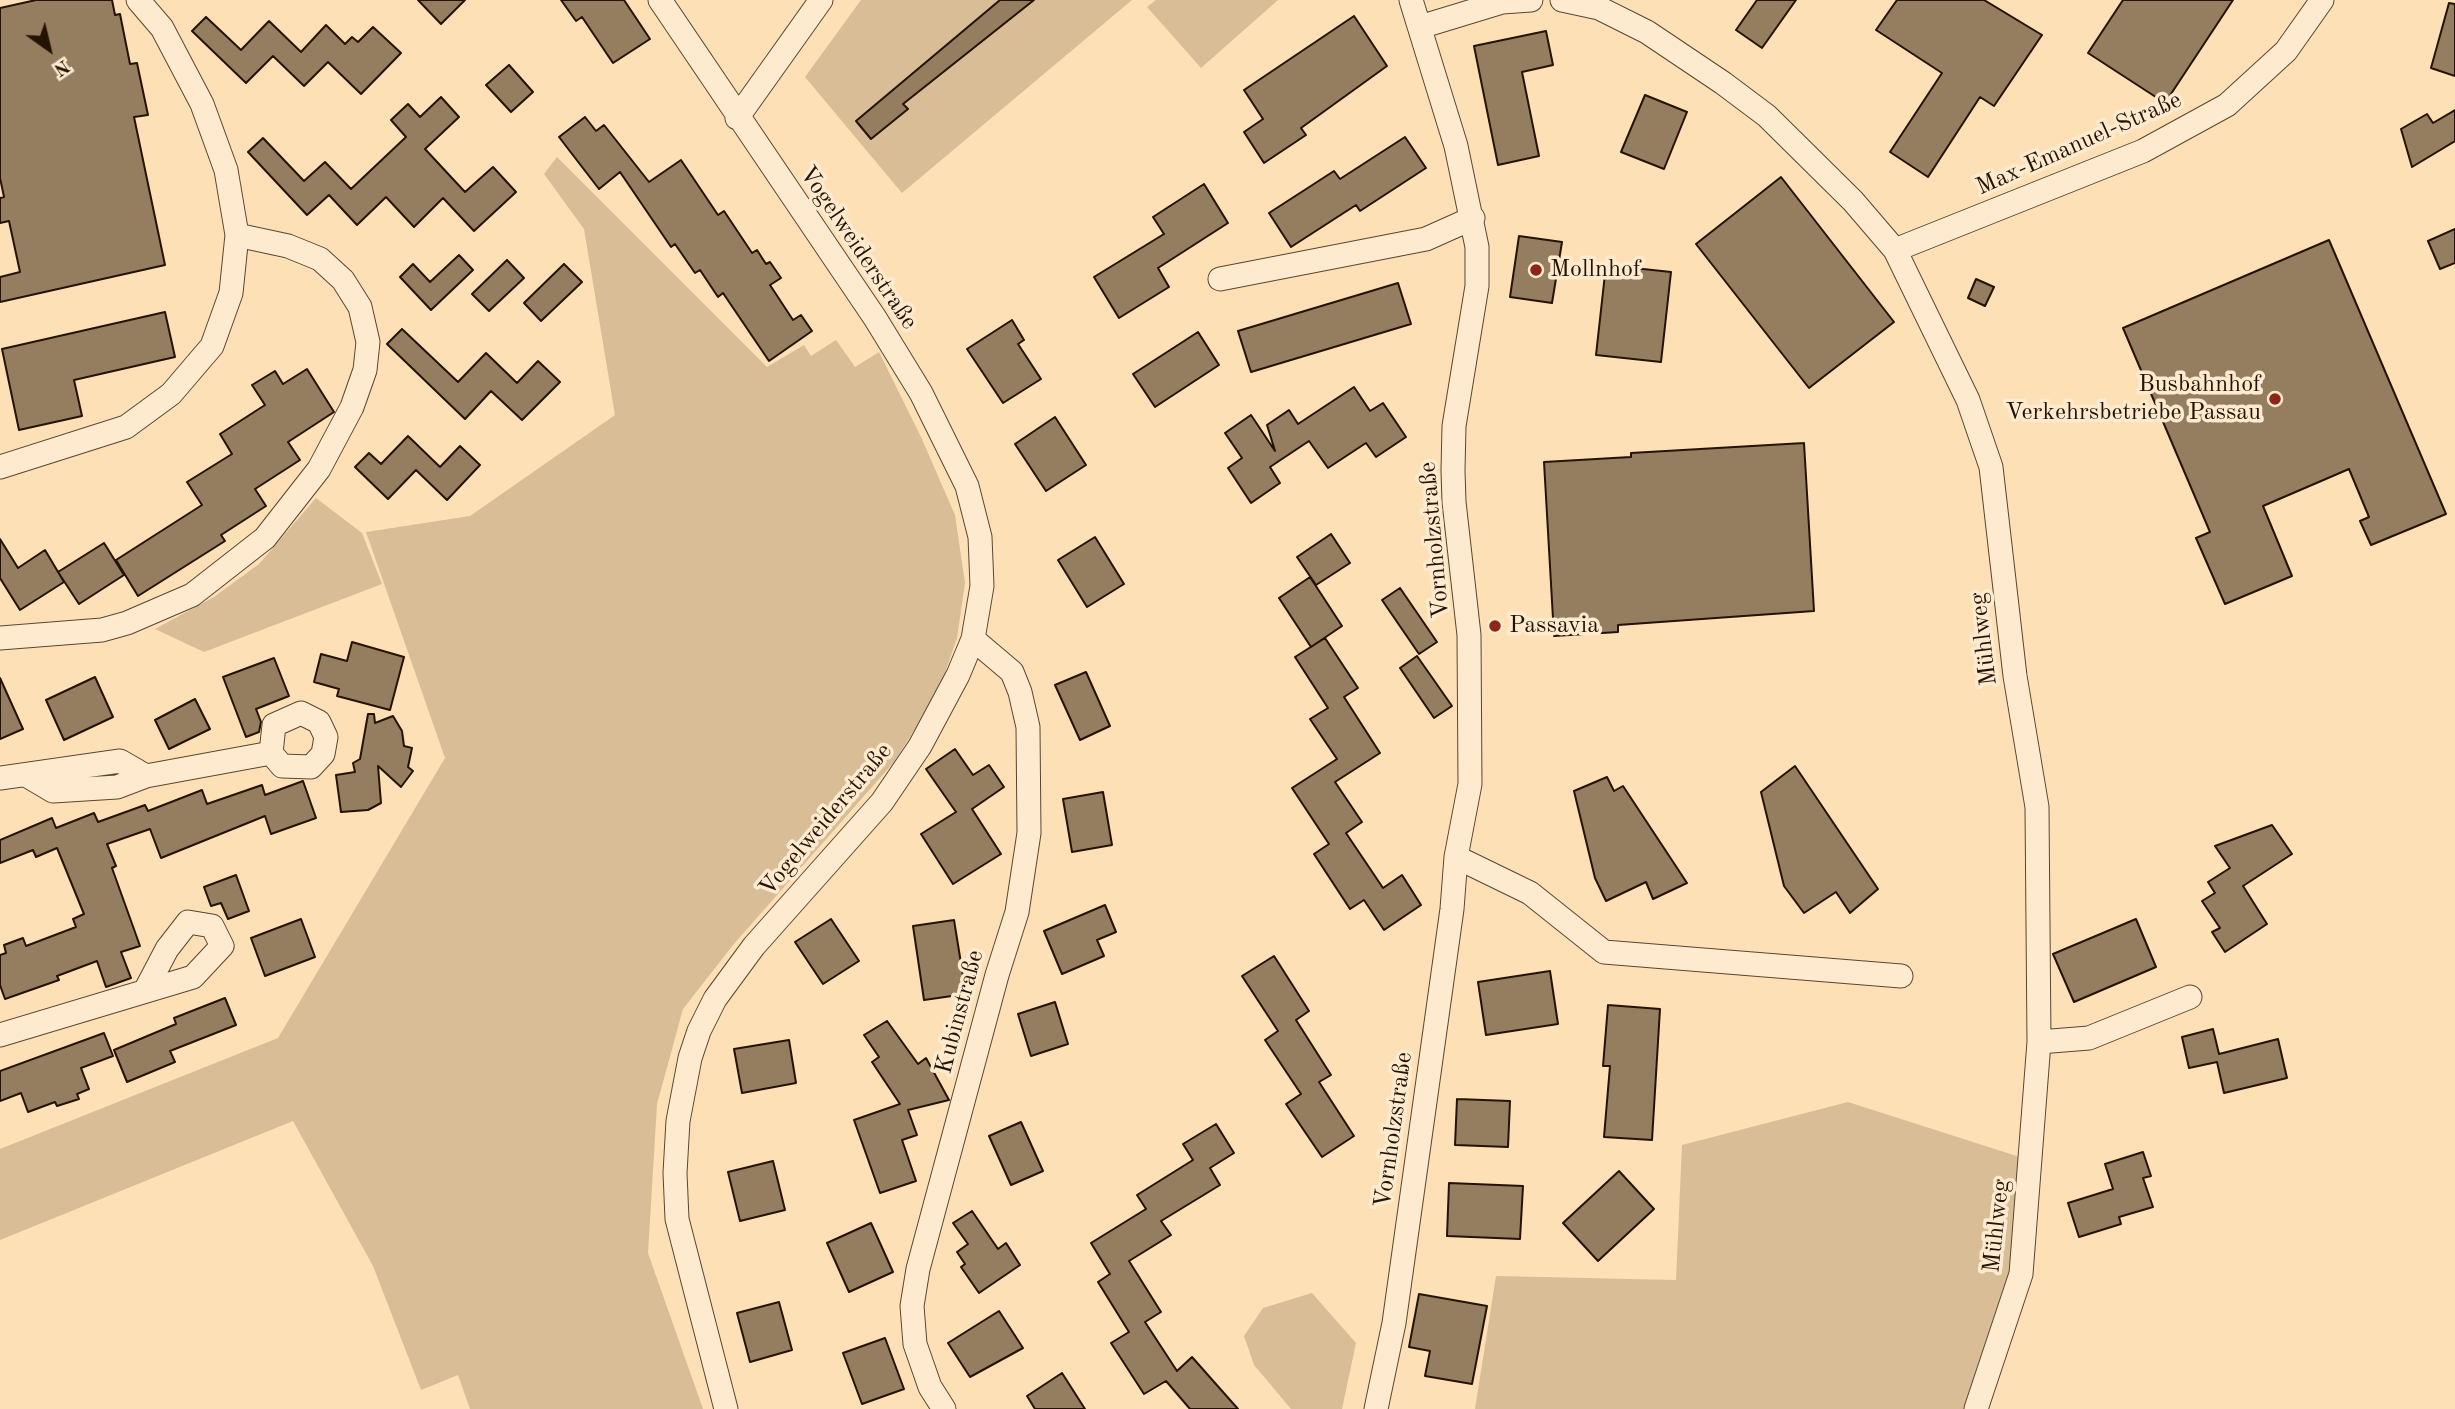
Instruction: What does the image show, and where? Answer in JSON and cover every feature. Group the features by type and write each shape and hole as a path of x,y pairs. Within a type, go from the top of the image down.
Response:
{"street":[{"path":"0,467 126,427 171,394 212,346 231,293 237,235 226,170 202,104 162,28 138,0"},
{"name":"Vogelweiderstraße","path":"660,0 737,118 875,317 921,393 967,486 980,537 982,586 973,639 958,676 920,746 882,802 754,946 715,999 690,1058 678,1121 675,1173 677,1219 726,1409"},
{"path":"737,118 821,0"},
{"name":"Vornholzstraße","path":"1376,1409 1394,1323 1452,909 1455,857 1470,785 1469,635 1453,470 1454,426 1477,286 1473,218 1456,146 1411,0"},
{"path":"1420,27 1502,2 1531,0"},
{"name":"Mühlweg","path":"1562,0 1599,8 1647,32 1756,108 1816,162 1895,250 1968,400 1991,467 2015,676 2037,807 2039,1042 2021,1274 1976,1409"},
{"name":"Max-Emanuel-Straße","path":"1895,250 2143,150 2227,105 2286,51 2322,0"},
{"path":"1220,279 1426,239 1473,218"},
{"path":"0,638 102,630 127,623 192,595 265,538 319,469 352,407 365,370 368,342 360,307 343,280 320,259 288,246 237,235"},
{"name":"Kubinstraße","path":"944,1409 930,1387 915,1344 912,1307 918,1269 1017,912 1029,833 1028,727 1020,692 1012,672 973,639"},
{"path":"0,778 120,761 146,776 271,753"},
{"path":"1455,857 1530,893 1604,952 1901,976"},
{"path":"0,1035 146,989"},
{"path":"2039,1042 2089,1038 2190,997"}],"shaded area":[{"path":"861,0 1132,0 902,193 805,77"},
{"path":"1156,0 1278,0 1201,68 1147,7"},
{"path":"557,157 767,367 804,345 811,356 836,340 855,367 879,352 921,437 955,515 965,583 957,638 938,693 894,762 733,945 683,1009 657,1104 648,1253 703,1409 470,1409 458,1375 421,1390 373,1266 293,1121 0,1240 0,1149 278,1038 445,758 366,532 470,516 615,415 584,229 544,174"},
{"path":"316,498 362,533 382,584 204,652 155,629 214,597 259,564"},
{"path":"1848,1102 2026,1159 2020,1269 1977,1409 1475,1409 1496,1276 1676,1280 1682,1145"},
{"path":"1312,1293 1356,1343 1342,1409 1291,1409 1254,1365 1244,1336 1263,1308"}],"building":[{"path":"36,0 112,0 115,15 120,14 130,64 137,63 148,115 134,117 165,265 0,302 0,277 20,272 9,221 0,223 0,198 4,197 0,178 0,8"},
{"path":"418,0 465,0 441,24"},
{"path":"561,0 624,0 650,39 613,63 582,17 576,21"},
{"path":"1000,0 1034,0 903,104 908,109 871,139 856,121"},
{"path":"1757,0 1796,0 1762,48 1736,30"},
{"path":"1897,0 1984,0 2042,35 1994,106 1980,97 1928,177 1890,152 1942,73 1876,30"},
{"path":"2123,0 2233,0 2165,103 2088,53"},
{"path":"2449,3 2455,4 2455,76 2431,68"},
{"path":"1354,16 1387,66 1301,128 1306,135 1264,163 1244,132 1263,119 1244,90"},
{"path":"206,17 241,50 269,21 301,52 326,25 345,44 352,37 358,42 373,27 401,53 361,94 328,62 304,86 273,56 246,83 192,31"},
{"path":"1546,31 1553,65 1522,72 1539,156 1498,165 1474,46"},
{"path":"509,65 533,92 511,112 486,85"},
{"path":"1645,95 1687,112 1664,169 1621,152"},
{"path":"441,97 459,117 425,149 465,192 493,167 516,192 474,231 443,198 414,227 386,197 357,225 329,195 307,215 248,152 263,138 304,181 325,162 351,189 406,137 391,120 408,104 420,117"},
{"path":"2455,110 2455,141 2412,167 2401,129 2427,114 2433,123"},
{"path":"585,117 596,131 604,125 649,182 681,160 718,215 724,211 752,253 757,250 766,264 770,262 781,278 770,285 793,320 801,315 812,331 769,361 723,293 718,297 700,270 695,273 675,244 671,247 620,172 599,189 559,137"},
{"path":"1405,137 1426,168 1360,211 1356,205 1291,247 1269,213 1334,171 1340,179"},
{"path":"1781,177 1894,322 1809,388 1696,244"},
{"path":"1204,184 1228,223 1158,268 1169,287 1119,318 1094,277 1164,234 1153,217"},
{"path":"2455,229 2455,263 2440,269 2428,241"},
{"name":"Mollnhof","path":"1519,236 1562,242 1552,303 1510,297"},
{"name":"Busbahnhof Verkehrsbetriebe Passau","path":"2329,240 2446,514 2371,545 2360,521 2369,517 2349,469 2263,506 2292,576 2225,604 2196,538 2210,532 2123,328"},
{"path":"459,255 473,270 431,310 400,277 413,264 430,282"},
{"path":"507,260 524,278 489,311 472,294"},
{"path":"564,264 582,282 541,321 524,303"},
{"path":"1606,265 1671,272 1661,362 1596,355"},
{"path":"1976,279 1994,287 1985,306 1968,298"},
{"path":"1398,283 1411,324 1251,372 1238,331"},
{"path":"165,312 175,357 74,380 82,416 19,430 2,349"},
{"path":"1012,320 1024,340 1018,344 1041,379 1003,403 967,349"},
{"path":"402,329 458,382 486,353 517,383 538,361 560,382 522,420 491,391 465,419 387,344"},
{"path":"1198,332 1219,365 1155,407 1133,374"},
{"path":"307,369 334,412 288,442 300,460 255,489 266,506 221,535 225,541 138,596 116,560 202,505 187,482 232,454 220,434 265,405 252,385 275,371 283,384"},
{"path":"1354,387 1370,411 1383,403 1406,437 1376,457 1366,443 1328,468 1309,441 1270,467 1280,483 1251,503 1228,468 1242,458 1225,433 1251,415 1275,451 1267,425 1289,410 1298,424"},
{"path":"1055,417 1086,465 1046,491 1015,444"},
{"path":"408,436 440,467 460,446 480,465 447,500 416,470 388,499 355,467 369,453 381,464"},
{"path":"1804,443 1814,611 1618,625 1618,632 1554,636 1544,462 1631,457 1631,453"},
{"path":"1331,534 1350,563 1316,585 1297,557"},
{"path":"1095,537 1124,584 1087,607 1058,560"},
{"path":"0,539 18,568 45,550 64,582 20,610 0,578"},
{"path":"104,543 124,575 79,604 58,572"},
{"path":"1310,577 1342,626 1311,647 1279,598"},
{"path":"1400,588 1437,642 1419,654 1382,600"},
{"path":"1325,638 1358,688 1344,697 1380,753 1335,782 1362,822 1346,833 1383,888 1402,875 1421,905 1384,930 1364,900 1350,909 1314,854 1329,844 1292,788 1337,759 1310,719 1328,708 1295,657"},
{"path":"352,642 404,657 390,710 337,696 339,689 314,682 321,654 347,661"},
{"path":"1417,656 1452,706 1434,718 1400,668"},
{"path":"274,658 289,696 256,709 261,722 259,732 246,737 223,677"},
{"path":"1086,672 1110,726 1080,740 1055,685"},
{"path":"95,677 113,717 64,740 46,700"},
{"path":"0,678 23,729 0,739"},
{"path":"195,699 210,729 169,749 155,720"},
{"path":"368,714 374,714 375,723 393,716 402,731 404,746 412,748 408,767 413,771 401,787 378,766 381,803 368,810 341,812 336,775 355,772 353,763 360,759"},
{"path":"955,749 973,775 989,765 1004,787 972,809 1001,854 953,884 921,834 956,812 926,769"},
{"path":"1795,766 1878,889 1850,913 1836,892 1804,913 1784,886 1761,792"},
{"path":"1607,777 1614,791 1623,786 1687,883 1653,899 1646,882 1606,901 1595,878 1574,791"},
{"path":"303,781 316,818 271,834 265,816 161,858 150,829 107,844 116,866 112,868 140,946 121,952 131,978 106,987 97,961 57,976 59,980 5,999 0,985 0,955 6,953 4,945 23,938 26,946 76,927 73,919 84,914 57,848 36,857 33,850 0,863 0,840 52,818 56,828 94,813 98,822 145,805 148,811 202,790 207,804 262,785 265,795"},
{"path":"1103,792 1112,845 1072,852 1063,799"},
{"path":"2272,825 2292,854 2243,886 2267,924 2225,952 2212,932 2220,928 2202,901 2215,893 2208,882 2230,868 2215,846"},
{"path":"236,875 249,911 228,919 221,903 211,906 204,887"},
{"path":"1105,905 1116,932 1097,940 1104,956 1062,974 1044,931"},
{"path":"301,919 315,957 265,976 251,938"},
{"path":"831,919 859,961 823,984 795,942"},
{"path":"2136,919 2156,967 2074,1002 2053,954"},
{"path":"954,920 966,994 924,1000 913,926"},
{"path":"1274,956 1309,1011 1296,1020 1331,1075 1319,1082 1354,1136 1322,1157 1286,1104 1301,1094 1265,1040 1278,1031 1242,976"},
{"path":"1550,971 1558,1024 1486,1035 1478,982"},
{"path":"225,998 236,1025 170,1051 175,1062 127,1082 114,1050 176,1024 174,1018"},
{"path":"1055,1002 1068,1044 1031,1056 1018,1014"},
{"path":"1608,1005 1660,1009 1652,1140 1604,1137 1610,1066 1603,1066"},
{"path":"887,1021 918,1064 926,1058 949,1100 908,1110 917,1135 902,1140 916,1181 880,1193 854,1120 900,1104 872,1062 879,1057 864,1035"},
{"path":"2213,1029 2219,1054 2278,1039 2287,1078 2224,1093 2217,1062 2189,1068 2182,1037"},
{"path":"104,1033 113,1056 81,1068 89,1089 77,1094 79,1099 57,1106 55,1102 28,1112 21,1093 0,1101 0,1071"},
{"path":"789,1040 796,1083 742,1093 734,1049"},
{"path":"1457,1099 1510,1101 1508,1147 1455,1145"},
{"path":"1021,1122 1043,1171 1011,1185 989,1136"},
{"path":"1216,1124 1234,1153 1210,1168 1220,1185 1161,1221 1171,1235 1129,1261 1161,1312 1145,1322 1177,1371 1192,1357 1238,1409 1190,1409 1166,1381 1144,1394 1111,1343 1129,1332 1098,1282 1110,1274 1091,1243 1146,1209 1137,1195 1193,1160 1183,1144"},
{"path":"2143,1152 2151,1176 2143,1178 2153,1207 2119,1217 2121,1224 2079,1237 2068,1203 2113,1189 2105,1164"},
{"path":"773,1161 785,1210 740,1221 728,1172"},
{"path":"1619,1171 1654,1209 1598,1261 1563,1223"},
{"path":"1449,1183 1523,1186 1520,1239 1447,1236"},
{"path":"972,1211 998,1249 1006,1243 1020,1265 979,1293 961,1267 965,1264 957,1252 968,1244 953,1223"},
{"path":"871,1223 893,1272 849,1292 827,1243"},
{"path":"1419,1294 1487,1306 1472,1384 1425,1376 1430,1351 1409,1347"},
{"path":"779,1302 792,1350 750,1362 737,1313"},
{"path":"999,1311 1023,1348 970,1377 948,1343"},
{"path":"885,1338 904,1389 862,1404 843,1353"},
{"path":"1062,1373 1085,1409 1035,1409 1027,1396"}],"place":[{"name":"Mollnhof","path":"1536,270"},
{"name":"Busbahnhof Verkehrsbetriebe Passau","path":"2275,399"},
{"name":"Passavia","path":"1495,626"}]}
